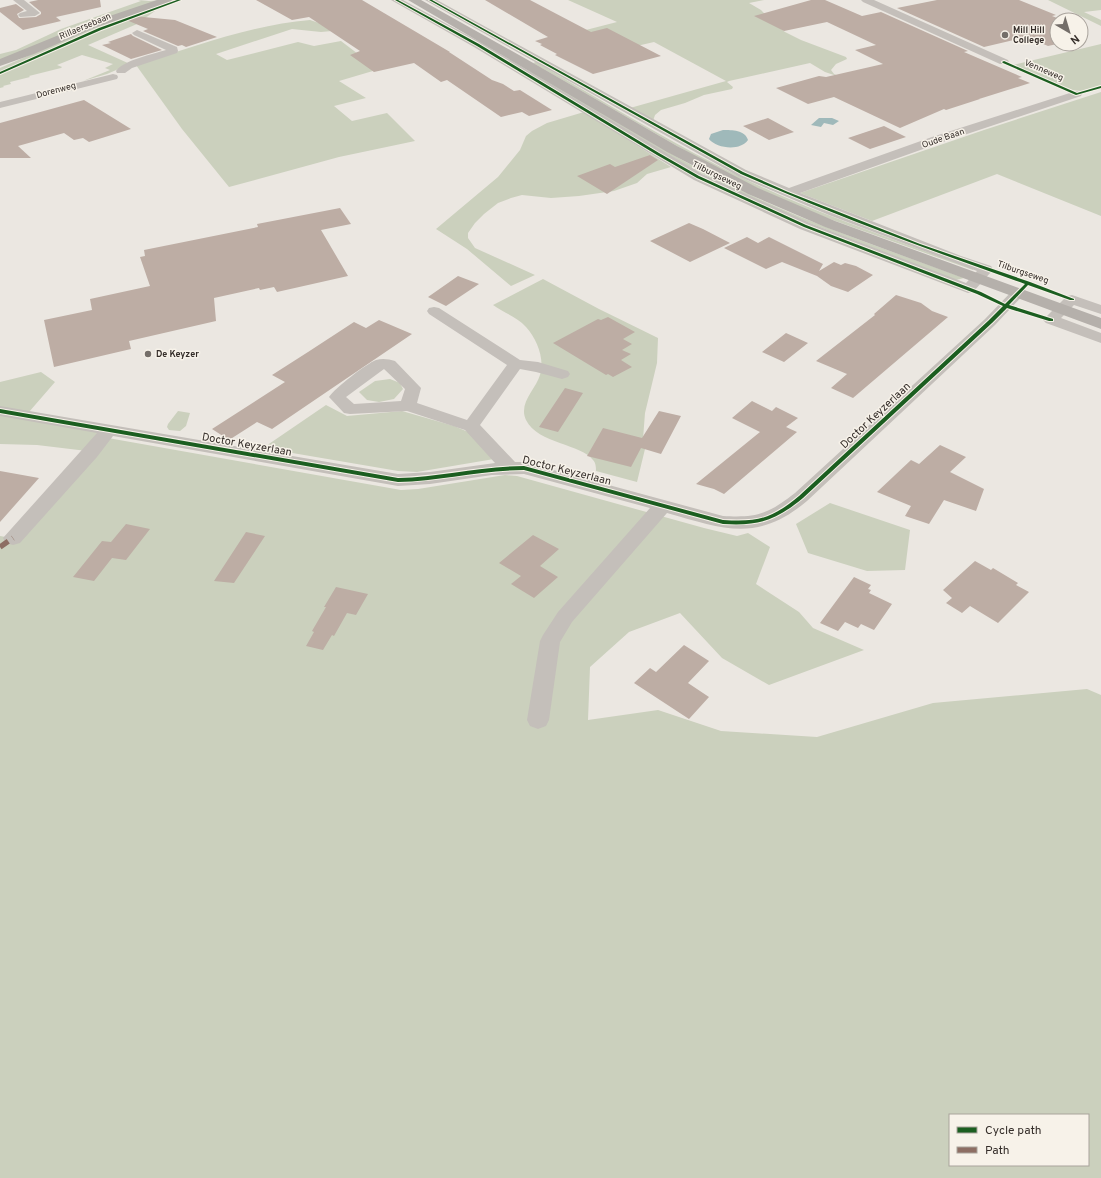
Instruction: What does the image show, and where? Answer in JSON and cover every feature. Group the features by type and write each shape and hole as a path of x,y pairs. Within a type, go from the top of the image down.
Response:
{"street":[{"path":"18,0 35,12 23,15"},
{"name":"Rillaersebaan","path":"0,63 90,26 167,0"},
{"name":"Tilburgseweg","path":"396,0 478,45 698,177 805,226 968,289 982,274"},
{"name":"Tilburgseweg","path":"413,0 672,149 736,183 800,212 982,274"},
{"name":"Tilburgseweg","path":"430,0 715,160 787,193 919,245 1019,292 1068,304 1101,310"},
{"path":"866,0 1004,62"},
{"name":"Dorenweg","path":"0,105 117,74 128,66 173,51 173,49 137,33"},
{"name":"Rillaersebaan","path":"0,67 15,58"},
{"name":"Oude Baan","path":"787,193 958,133 1077,94"},
{"name":"Doctor Keyzerlaan","path":"0,411 398,480 418,480 509,467 524,468 723,522 738,524 764,521 783,512 990,322 1019,292"},
{"path":"1068,304 1051,320 1101,338"},
{"name":"Tilburgseweg","path":"1068,304 1101,324"},
{"path":"434,311 516,364 538,367 562,374"},
{"path":"408,406 471,426 516,364"},
{"name":"Doctor Keyzerlaan","path":"471,426 509,467"},
{"path":"13,538 91,453 109,430"},
{"path":"538,720 550,641 565,617 663,506"}],"green space":[{"path":"138,0 161,0 0,61 0,54 16,50 61,29 141,1"},
{"path":"177,0 106,25 0,72 0,68 87,30"},
{"path":"568,0 764,0 749,3 761,10 772,22 785,32 801,40 846,57 847,59 836,64 831,70 834,74 843,78 825,72 810,63 729,81 727,82 733,87 732,89 704,95 685,103 661,110 655,115 653,121 630,108 726,81 654,42 615,51 578,32 617,22"},
{"path":"1048,0 1101,0 1101,10 1072,12"},
{"path":"155,9 155,11 137,24 88,45 130,64 107,74 83,81 110,70 105,68 113,64 82,55 57,65 62,67 61,68 10,82 11,84 0,88 0,74 98,31"},
{"path":"1089,14 1101,20 1101,26 1089,20"},
{"path":"310,20 331,27 332,31 321,32 292,29 216,54 227,60 298,42 314,46 341,41 362,57 383,68 339,81 366,98 334,106 352,121 387,113 415,141 339,157 229,187 182,129 136,65 244,32"},
{"path":"1101,44 1101,85 1081,91 1072,90 1013,65 1067,52 1089,52 1089,47"},
{"path":"536,62 668,139 722,168 772,192 938,256 940,255 973,270 827,218 779,199 703,161 533,63"},
{"path":"532,71 657,146 734,187 790,213 848,236 964,278 956,280 792,216 741,193 691,168 530,72"},
{"path":"1101,92 1101,216 997,174 872,221 800,193 984,130"},
{"path":"584,112 671,167 647,174 637,183 614,191 551,198 522,195 498,203 475,223 468,233 468,238 475,248 535,275 511,286 467,249 436,229 498,177 520,150 526,136 532,131 547,123"},
{"path":"543,279 658,338 657,363 645,413 643,439 645,449 637,482 596,471 595,463 587,455 580,450 540,434 532,428 526,420 524,408 528,396 540,375 541,356 534,337 526,327 515,318 493,305"},
{"path":"41,372 55,382 29,412 0,407 0,382"},
{"path":"390,379 400,383 403,389 394,399 379,402 367,400 359,392 375,381"},
{"path":"326,405 347,416 402,411 454,426 473,434 494,459 417,472 398,471 263,448"},
{"path":"178,411 190,413 186,426 180,431 169,430 167,427 168,424"},
{"path":"0,415 98,432 87,451 37,445 0,444"},
{"path":"108,438 401,490 418,489 505,475 517,476 704,528 737,536 748,533 770,547 756,584 799,612 813,628 864,650 769,685 722,658 680,613 629,632 590,667 588,720 658,710 721,731 817,737 933,703 1087,689 1101,695 1101,1178 0,1178 0,536 17,539"},
{"path":"830,503 910,530 905,570 867,571 808,553 796,524"}],"water":[{"path":"819,118 832,118 839,121 833,125 824,123 821,127 811,125"},
{"path":"723,130 741,132 748,140 745,144 740,146 723,147 717,145 709,139 711,134"}],"building":[{"path":"38,0 100,0 101,7 56,17 61,21 23,30 0,12 0,8 16,4 24,10 17,14 19,18 36,17 41,14 41,12 29,2"},
{"path":"256,0 362,0 450,52 492,80 503,84 514,91 520,90 552,110 529,116 522,112 501,117 447,80 441,82 414,63 374,72 350,55 360,51 309,17 292,20"},
{"path":"485,0 530,0 591,32 607,28 661,56 593,74 555,55 557,54 540,45 542,44 535,41 548,37"},
{"path":"811,0 825,0 862,16 881,12 968,51 964,52 1022,77 1018,78 1030,83 946,110 944,109 900,128 834,97 808,104 776,88 819,76 826,77 883,64 855,50 876,45 827,22 784,31 754,16"},
{"name":"Mill Hill College","path":"937,0 1019,0 1049,12 1049,46 1027,37 984,47 897,8"},
{"path":"133,16 175,20 217,37 186,47 182,45 178,46 143,31 148,29 124,19"},
{"path":"131,34 162,50 131,59 102,45 111,43 108,42"},
{"path":"84,100 131,129 89,142 83,138 74,140 64,133 18,146 31,158 0,158 0,123"},
{"path":"768,118 794,132 769,140 743,126"},
{"path":"884,126 906,137 870,149 848,138"},
{"path":"650,155 658,160 607,194 577,176 610,164 615,167"},
{"path":"340,208 351,224 321,230 348,276 277,292 274,287 260,290 259,288 214,298 216,321 129,341 131,349 54,367 44,320 92,310 90,299 150,286 140,257 145,256 144,250 258,227 257,224"},
{"path":"689,223 730,243 690,262 650,241"},
{"path":"747,237 758,243 769,237 823,264 819,271 834,262 841,265 845,263 856,266 873,275 848,292 831,286 817,276 782,262 766,269 724,248"},
{"path":"458,276 479,284 446,306 428,297"},
{"path":"896,295 921,303 932,311 948,317 853,398 831,388 847,374 816,361 875,315 874,314"},
{"path":"608,317 635,332 623,339 632,344 622,350 631,354 621,360 632,367 613,377 608,374 606,375 553,343 598,319 601,320"},
{"path":"379,320 412,334 272,429 257,422 229,440 212,429 285,382 272,375 354,322 366,328"},
{"path":"786,333 808,343 784,362 762,352"},
{"path":"565,388 583,393 558,432 539,427"},
{"path":"752,401 772,411 776,407 798,418 786,427 797,432 724,494 714,489 696,484 760,432 732,418"},
{"path":"659,411 681,416 661,454 641,448 631,467 587,456 603,428 642,438"},
{"path":"940,445 966,457 950,472 984,489 976,511 944,500 929,524 905,516 911,506 877,492 911,460 919,464"},
{"path":"0,471 39,478 0,522"},
{"path":"126,524 150,529 126,560 112,558 94,581 73,577 102,541 111,542"},
{"path":"246,532 265,536 234,583 214,581"},
{"path":"533,535 559,549 540,566 558,577 534,598 511,584 521,576 499,563"},
{"path":"975,561 991,570 993,568 1018,583 1016,585 1029,592 998,623 970,606 962,613 946,603 952,598 943,590"},
{"path":"854,577 871,585 868,589 871,590 869,593 892,604 874,630 861,624 858,628 845,622 838,631 820,623"},
{"path":"336,587 368,594 356,615 347,613 334,636 332,635 323,650 306,646 314,632 312,631 326,607 324,607"},
{"path":"684,645 709,661 688,683 709,697 689,719 634,683 650,668 656,672"}],"marked path":[{"path":"0,547 13,538"}],"cycle path":[{"path":"0,73 100,29 180,0"},
{"path":"396,0 478,45 698,177 805,226 979,293 1006,306 1051,320"},
{"path":"430,0 742,173 787,193 919,245 1072,299"},
{"name":"Venneweg","path":"1004,62 1077,94 1101,87"},
{"path":"0,411 398,480 414,480 492,469 524,468 723,522 756,522 774,516 801,497 990,322 1028,283"}],"place":[{"name":"Mill Hill College","path":"1005,35"},
{"name":"De Keyzer","path":"148,354"}]}
